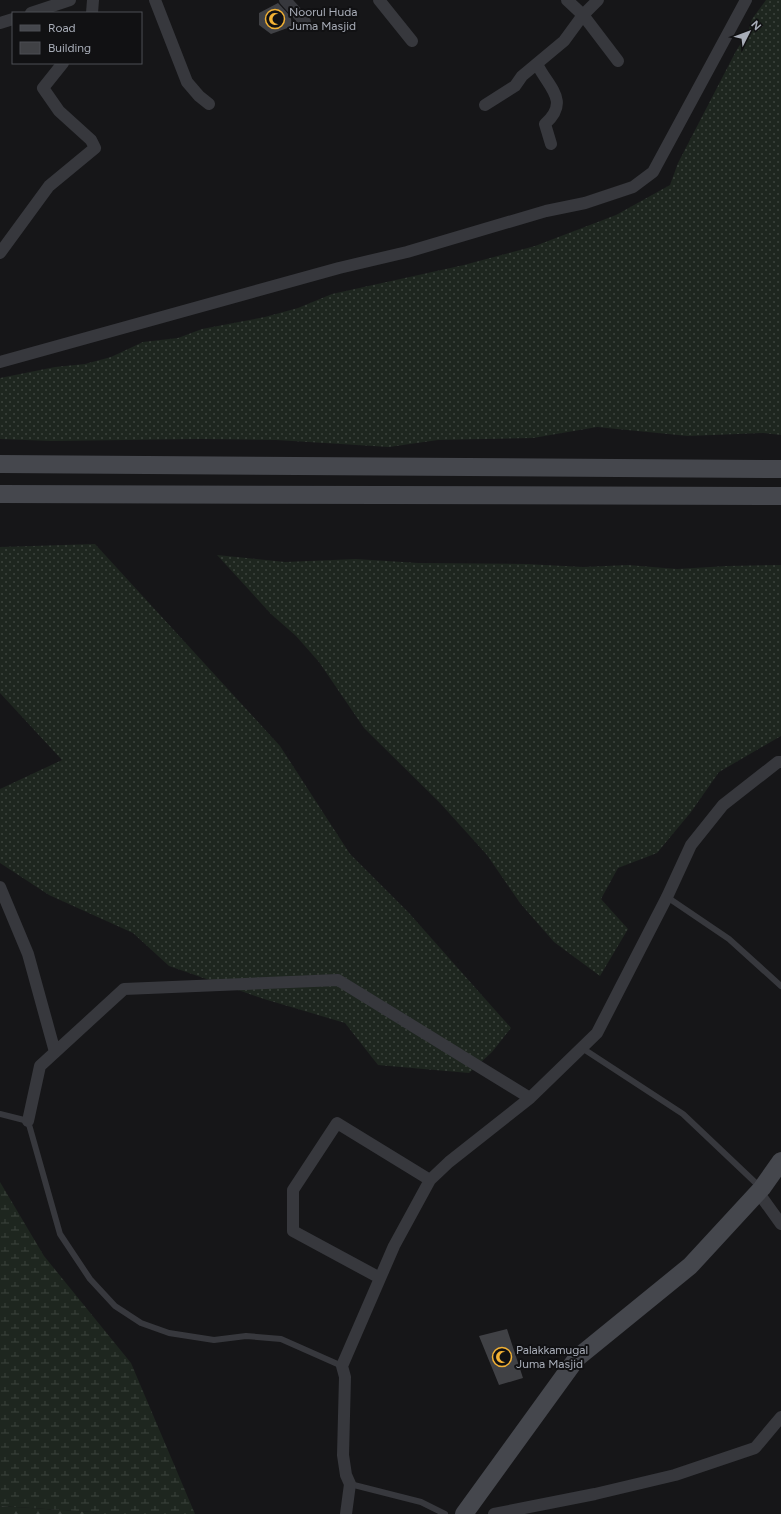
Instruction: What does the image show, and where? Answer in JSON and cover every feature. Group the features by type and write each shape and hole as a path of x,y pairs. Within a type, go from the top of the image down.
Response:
{"main road":[{"path":"0,464 781,469"},
{"path":"0,494 781,496"},
{"path":"464,1514 577,1358 690,1266 760,1190 781,1161"}],"street":[{"path":"34,12 70,0"},
{"path":"92,12 93,0"},
{"path":"155,0 187,82 199,96 209,104"},
{"path":"285,0 306,22"},
{"path":"379,0 412,41"},
{"path":"567,0 583,15 618,61"},
{"path":"485,105 515,86 522,76 564,42 583,15 598,0"},
{"path":"0,362 339,268 407,252 546,211 585,203 633,187 653,172 746,0"},
{"path":"0,23 12,19"},
{"path":"0,253 49,186 95,148 91,140 59,111 43,88 62,64"},
{"path":"538,64 540,71 555,93 558,106 552,118 545,124 551,144"},
{"path":"346,1514 350,1484 346,1475 344,1455 345,1377 342,1366 394,1246 430,1180 449,1162 530,1098 597,1033 667,897 691,845 723,805 778,762 781,762"},
{"path":"0,887 28,954 56,1052"},
{"path":"28,1121 40,1066 124,990 338,980 530,1098"},
{"path":"380,1278 293,1231 293,1190 337,1122 430,1180"},
{"path":"760,1190 781,1224"},
{"path":"494,1514 595,1494 675,1475 755,1448 781,1417"}],"lane":[{"path":"667,897 729,939 781,986"},
{"path":"582,1048 683,1114 760,1190"},
{"path":"0,1114 28,1121 60,1234 90,1279 115,1306 141,1323 168,1333 214,1340 246,1336 281,1339 342,1366"},
{"path":"350,1484 421,1502 445,1514"}],"green space":[{"path":"766,0 781,0 781,435 763,433 688,436 597,427 533,438 438,440 389,447 276,440 201,439 51,441 0,439 0,378 55,367 85,364 111,357 143,342 178,338 202,329 265,317 298,308 332,294 464,265 535,246 616,215 670,185 678,163 736,51 748,32 752,19"},
{"path":"95,544 280,746 350,854 409,913 511,1028 492,1052 469,1073 378,1065 345,1023 264,999 169,966 133,933 49,895 0,863 0,789 62,760 0,693 0,547"},
{"path":"217,555 285,562 356,559 418,563 526,564 583,567 628,565 677,569 781,565 781,736 719,772 691,812 657,853 618,868 601,899 628,929 600,976 554,942 520,903 487,855 440,803 364,728 319,662 296,636 271,614"},
{"path":"0,1182 44,1256 131,1363 195,1514 97,1514 92,1512 0,1506"},
{"path":"0,1506 92,1512 97,1514 0,1514"}],"building":[{"name":"Noorul Huda Juma Masjid","path":"278,3 290,16 293,26 271,34 259,25 259,13"},
{"name":"Palakkamugal Juma Masjid","path":"507,1329 523,1378 499,1385 479,1336"}],"place":[{"name":"Noorul Huda Juma Masjid","path":"275,19"},
{"name":"Palakkamugal Juma Masjid","path":"502,1357"}]}
